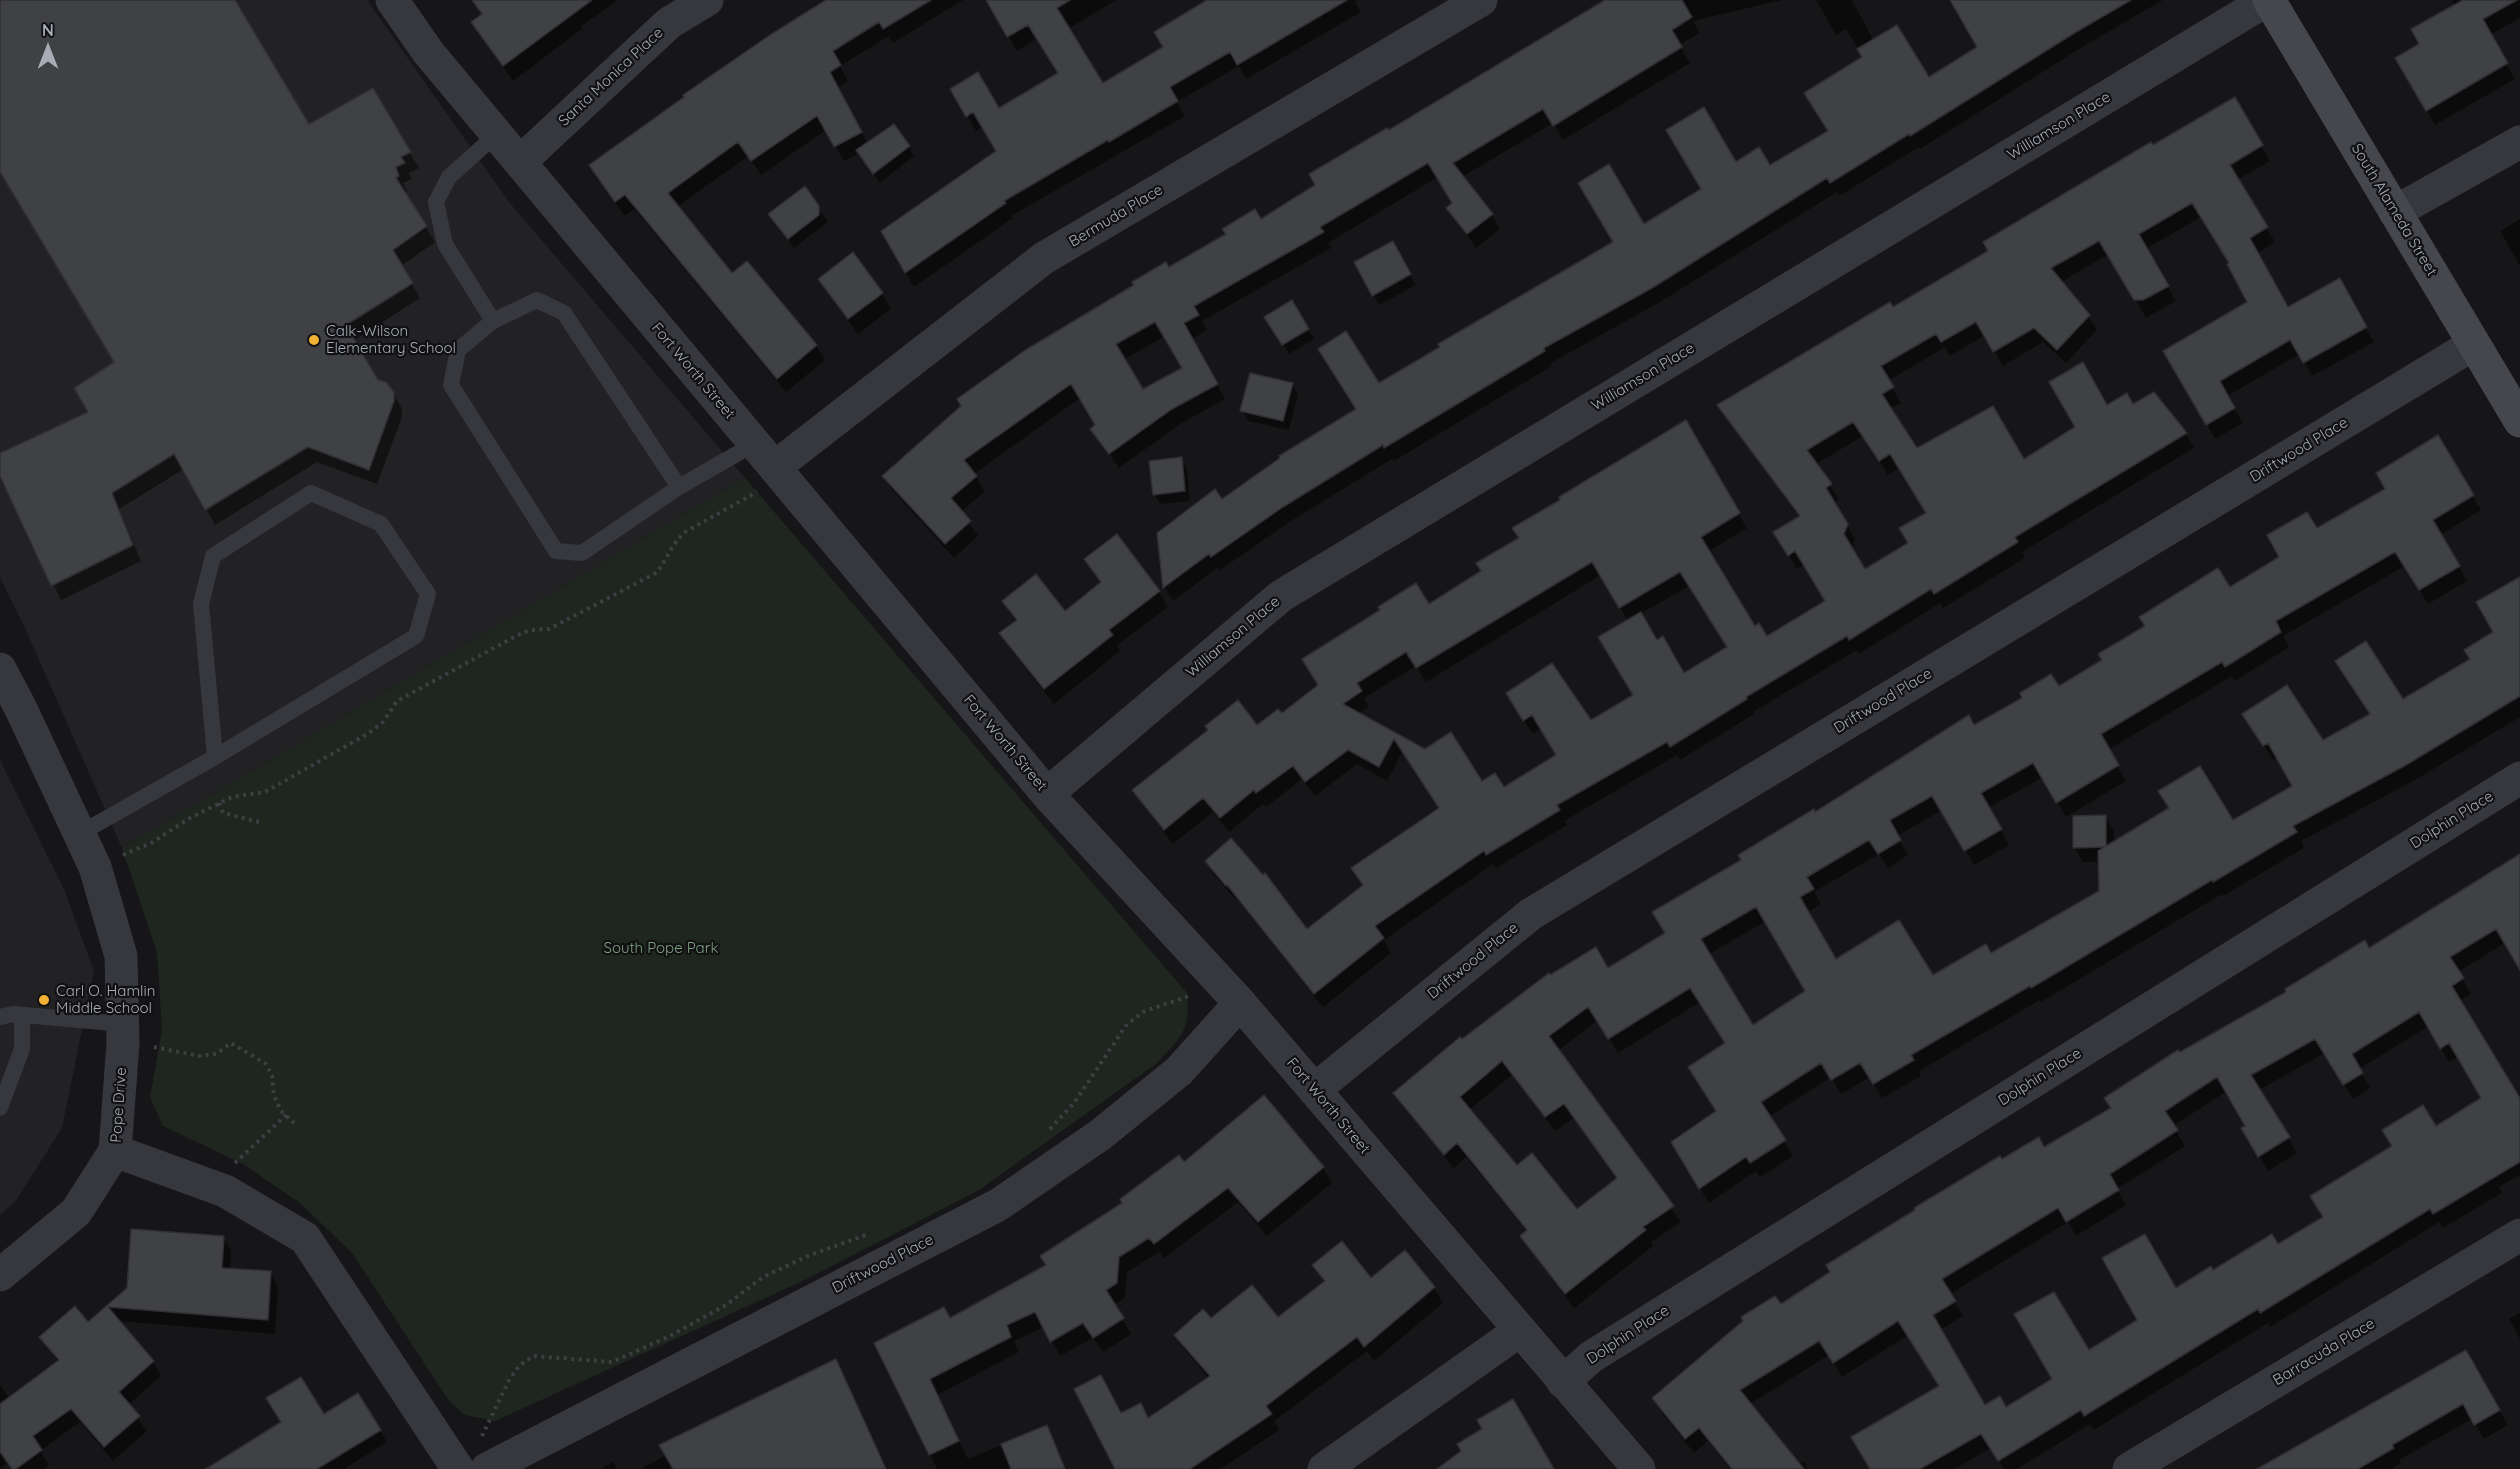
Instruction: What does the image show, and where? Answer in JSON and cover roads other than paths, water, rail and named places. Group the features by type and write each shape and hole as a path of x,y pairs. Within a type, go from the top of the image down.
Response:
{"main road":[{"name":"South Alameda Street","path":"2268,0 2520,421"}],"street":[{"name":"Fort Worth Street","path":"392,0 428,52 1047,794 1232,993 1639,1469"},
{"name":"Santa Monica Place","path":"520,162 669,23 707,0"},
{"name":"Bermuda Place","path":"771,463 1044,258 1481,0"},
{"name":"Williamson Place","path":"1047,794 1281,596 2268,0"},
{"path":"2395,212 2520,142"},
{"name":"Driftwood Place","path":"1314,1090 1531,914 2474,344"},
{"name":"Pope Drive","path":"0,669 95,867 121,956 123,1034 115,1150 225,1191 305,1238 458,1469"},
{"name":"Dolphin Place","path":"1563,1382 1591,1357 2520,778"},
{"name":"Driftwood Place","path":"484,1455 998,1204 1100,1135 1179,1071 1232,993"},
{"path":"0,1275 76,1212 115,1150"},
{"name":"Barracuda Place","path":"2129,1469 2520,1235"},
{"path":"1323,1469 1519,1331"}],"lane":[{"path":"494,321 446,244 436,202 449,177 497,134"},
{"path":"679,487 564,313 537,300 494,321 458,350 451,386 556,551 582,553 679,487 771,463"},
{"path":"79,834 215,757 416,636 428,594 381,524 311,493 213,556 201,604 215,757"},
{"path":"0,1017 22,1015 123,1034"},
{"path":"0,1108 22,1049 22,1015"}],"place":[{"name":"Calk-Wilson Elementary School","path":"314,340"},
{"name":"Carl O. Hamlin Middle School","path":"44,1000"}],"park label":[{"name":"South Pope Park","path":"661,948"}]}
